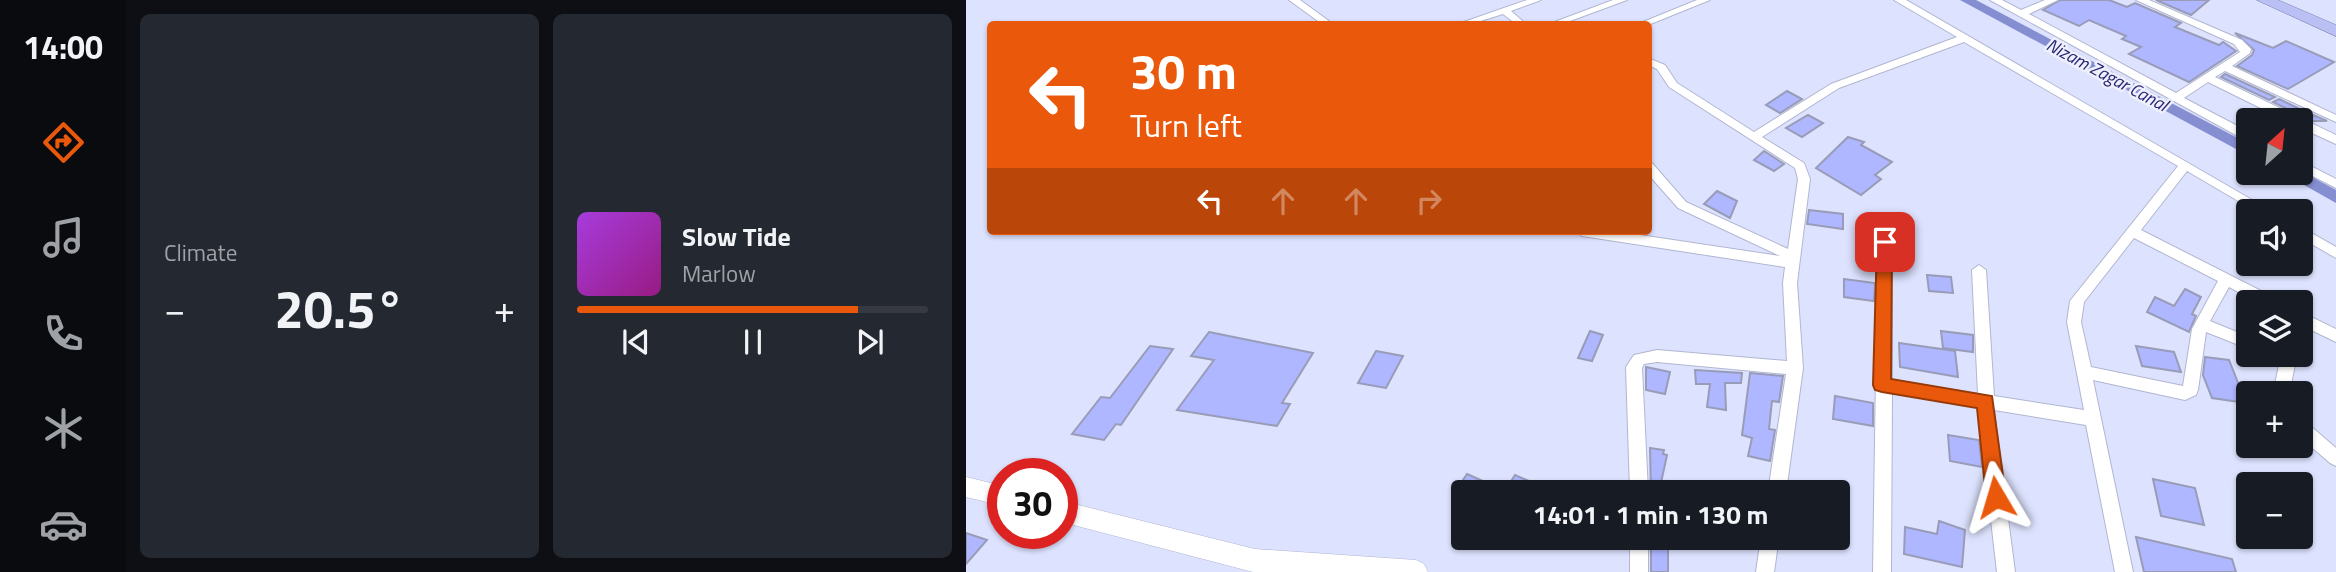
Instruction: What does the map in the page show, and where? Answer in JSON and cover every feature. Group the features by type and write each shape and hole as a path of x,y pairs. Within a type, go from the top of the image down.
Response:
{"highway":[{"path":"2265,0 2336,32"}],"street":[{"path":"1294,0 1324,21"},
{"path":"1472,21 1536,0"},
{"path":"1562,21 1622,0"},
{"path":"1651,21 1705,0"},
{"path":"1899,0 2245,199"},
{"path":"1995,0 2236,130"},
{"path":"2021,14 2053,0"},
{"path":"2141,0 2244,46 2245,53 2176,98"},
{"path":"1504,10 1517,21"},
{"path":"1754,136 1835,86 1964,38"},
{"path":"1652,63 1661,67 1673,85 1800,166 1803,172 1790,283 1795,368 1779,480"},
{"path":"2224,66 2336,118"},
{"path":"2207,77 2270,108"},
{"path":"2314,129 2336,140"},
{"path":"2124,572 2074,322 2077,301 2186,164"},
{"path":"1652,171 1682,205 1793,260"},
{"path":"2314,172 2336,184"},
{"path":"2133,232 2247,290"},
{"path":"1611,235 1793,260"},
{"path":"2313,239 2336,253"},
{"path":"1882,572 1885,242"},
{"path":"1979,270 1986,401 2006,572"},
{"path":"2084,373 2185,393 2190,390 2202,324 2226,279"},
{"path":"2202,324 2236,338"},
{"path":"2313,324 2336,335"},
{"path":"1639,480 1634,367 1639,359 1657,356 1795,368"},
{"path":"1882,385 2094,419"},
{"path":"2313,438 2336,458"},
{"path":"966,487 987,492"},
{"path":"1078,515 1255,561 1416,572"},
{"path":"1639,550 1639,572"},
{"path":"1765,572 1768,550"}],"building":[{"path":"2060,0 2109,0 2127,7 2135,3 2181,23 2175,27 2219,45 2223,42 2236,51 2189,82 2129,54 2141,47 2122,39 2126,36 2089,20 2079,26 2043,10"},
{"path":"2156,0 2209,0 2191,15"},
{"path":"2235,33 2273,48 2286,41 2334,62 2288,89 2237,66 2252,55 2254,50"},
{"path":"2225,74 2275,97 2269,100 2221,77"},
{"path":"1787,91 1802,99 1780,113 1766,105"},
{"path":"2279,99 2298,108 2285,108 2273,102"},
{"path":"1808,115 1823,123 1802,137 1786,128"},
{"path":"2314,115 2327,121 2314,121"},
{"path":"1848,137 1864,142 1861,145 1892,162 1875,175 1881,179 1861,195 1816,168"},
{"path":"1764,151 1784,164 1774,171 1754,160"},
{"path":"1717,191 1737,201 1730,218 1704,204"},
{"path":"1809,210 1843,214 1843,229 1807,224"},
{"path":"1927,275 1951,277 1953,293 1929,291"},
{"path":"1844,279 1875,283 1874,301 1844,297"},
{"path":"2185,289 2201,297 2192,314 2196,316 2189,332 2147,312 2155,297 2174,306"},
{"path":"1590,331 1603,335 1592,361 1578,358"},
{"path":"1941,331 1973,335 1973,352 1943,348"},
{"path":"1209,332 1313,353 1282,403 1290,404 1277,426 1177,410 1214,360 1191,356"},
{"path":"1899,343 1955,351 1958,377 1900,367"},
{"path":"1150,346 1173,349 1121,425 1116,424 1104,440 1072,434 1101,397 1110,398"},
{"path":"2136,346 2174,352 2181,372 2142,366"},
{"path":"1376,351 1403,356 1386,388 1358,383"},
{"path":"2205,357 2229,360 2237,381 2236,402 2212,398 2203,375"},
{"path":"1646,367 1670,372 1665,394 1646,390"},
{"path":"1695,370 1742,373 1741,383 1725,383 1726,410 1707,407 1710,384 1696,384"},
{"path":"1750,373 1783,376 1779,402 1772,401 1769,429 1775,430 1770,461 1748,456 1752,438 1742,435"},
{"path":"1835,396 1873,403 1873,426 1833,419"},
{"path":"1948,435 1979,440 1982,467 1950,461"},
{"path":"1650,448 1664,450 1663,454 1667,455 1662,480 1651,480"},
{"path":"1467,474 1480,480 1463,480"},
{"path":"1515,475 1526,480 1512,480"},
{"path":"2153,479 2195,488 2204,525 2161,516"},
{"path":"1939,521 1965,530 1962,567 1904,554 1905,527 1937,534"},
{"path":"966,533 987,540 966,564"},
{"path":"2136,537 2232,559 2236,572 2144,572"},
{"path":"1651,550 1668,550 1668,572 1651,572"}],"waterway":[{"name":"Nizam Zagar Canal","path":"1966,0 2236,144"},
{"name":"Nizam Zagar Canal","path":"2314,185 2336,197"}],"route":[{"path":"1885,242 1882,385 1986,401 1996,497"}]}
